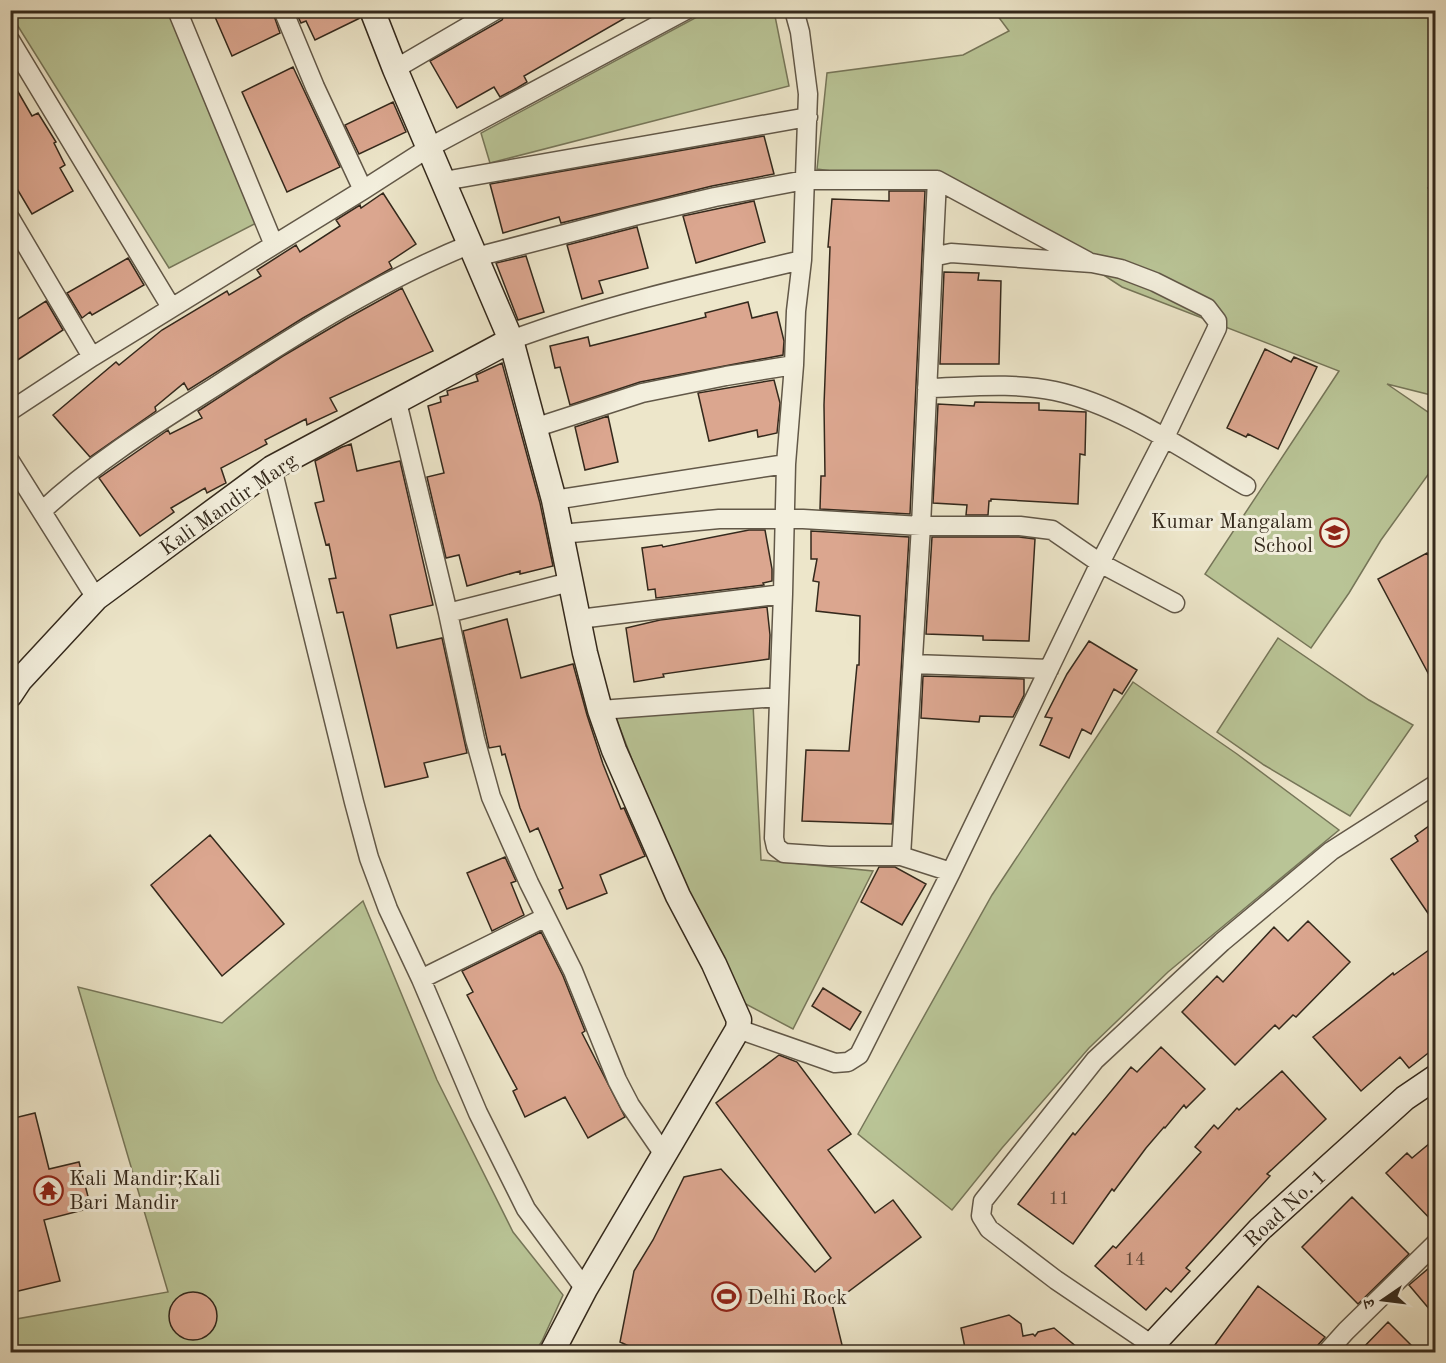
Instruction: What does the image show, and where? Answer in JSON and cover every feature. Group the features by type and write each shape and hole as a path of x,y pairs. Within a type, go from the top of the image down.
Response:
{"street":[{"path":"177,10 274,245"},
{"path":"283,10 315,87 363,190"},
{"path":"372,10 511,340 554,500 585,653 600,710 641,815 678,896 737,1013 738,1029 585,1288 552,1353"},
{"path":"395,69 496,10"},
{"path":"10,411 171,307 429,147 686,10"},
{"path":"794,10 800,32 808,94 808,117 802,260 796,311 786,464 774,838 776,847 784,853 830,856 902,856 951,872"},
{"path":"10,40 171,307"},
{"path":"444,181 785,119 808,117"},
{"path":"42,511 68,486 157,423 260,357 438,258 715,197 806,180 937,180 1092,263"},
{"path":"902,856 921,526 937,180"},
{"path":"10,218 92,357"},
{"path":"738,1029 836,1063 848,1062 859,1055 951,872 1100,562 1164,439 1214,335 1217,321 1207,308 1155,282 1121,269 1092,263 951,253 937,256 933,261"},
{"path":"511,340 554,324 633,302 802,260"},
{"name":"Kali Mandir Marg","path":"10,695 20,680 96,598 272,468 511,340"},
{"path":"534,428 642,393 794,365"},
{"path":"927,387 1017,386 1054,391 1092,401 1246,486"},
{"path":"397,402 448,613 475,739 491,797 573,971 617,1080 630,1105 663,1153"},
{"path":"10,461 96,598"},
{"path":"554,500 786,464"},
{"path":"272,468 369,858 388,909 421,979 478,1113 526,1209 585,1288"},
{"path":"561,534 719,519 784,519 921,526 1020,526 1052,530 1100,562 1175,603"},
{"path":"448,613 570,582"},
{"path":"579,619 783,594"},
{"path":"913,664 1049,669"},
{"path":"600,710 778,697"},
{"path":"1150,1349 989,1229 981,1216 983,1201 1095,1059 1222,942 1331,851 1436,784"},
{"path":"421,979 546,917"},
{"name":"Road No. 1","path":"1150,1349 1260,1229 1405,1098 1436,1077"},
{"path":"1328,1353 1346,1331 1436,1243"}],"green space":[{"path":"11,10 169,11 258,222 169,268 11,15"},
{"path":"708,11 774,11 789,86 490,163 481,133"},
{"path":"994,11 1435,11 1436,180 1428,188 1436,195 1435,396 1387,384 1435,417 1435,465 1381,540 1349,593 1311,648 1205,574 1339,371 1122,287 975,191 817,169 827,73 963,55 1009,31"},
{"path":"1278,638 1369,700 1413,725 1350,816 1264,765 1217,732"},
{"path":"1133,682 1237,754 1339,830 1168,972 1089,1048 1002,1148 952,1210 858,1134 992,895"},
{"path":"753,704 761,860 873,871 793,1029 740,1001 671,862 615,715"},
{"path":"363,901 437,1080 513,1232 563,1295 535,1352 11,1352 11,1320 168,1292 78,987 222,1023"}],"building":[{"path":"212,10 272,10 280,33 232,56"},
{"path":"295,10 358,10 360,18 315,40 306,21 301,23"},
{"path":"507,10 639,10 524,76 527,82 517,88 500,97 494,87 457,108 430,61 502,20"},
{"path":"293,67 340,167 287,192 242,92"},
{"path":"10,78 32,116 38,113 56,142 54,143 65,165 60,168 73,191 32,214 10,177"},
{"path":"393,102 406,132 359,154 345,125"},
{"path":"764,136 774,174 712,186 561,223 559,217 503,233 490,184"},
{"path":"889,191 925,191 910,514 820,509 821,476 825,476 824,405 830,247 828,247 832,199 889,201"},
{"path":"383,193 416,244 389,262 392,268 303,318 188,390 184,383 155,407 156,411 90,457 53,415 116,362 119,365 162,330 227,291 229,295 261,276 257,270 296,245 300,252 340,226 336,220 360,205 361,208"},
{"path":"754,201 765,242 696,263 683,216"},
{"path":"637,227 648,268 599,281 603,293 582,299 567,245"},
{"path":"526,256 544,312 518,320 496,263"},
{"path":"128,258 144,285 92,315 90,312 82,318 67,293"},
{"path":"944,272 979,273 978,280 1001,281 999,364 940,364"},
{"path":"402,288 433,351 330,398 337,411 307,425 306,419 265,440 267,444 221,468 226,483 207,493 205,488 171,508 174,512 140,536 99,478 168,430 170,434 202,418 198,411 283,356"},
{"path":"46,301 63,330 10,365 10,324"},
{"path":"748,302 752,318 777,312 784,341 783,355 640,382 570,405 560,367 555,368 550,346 588,337 590,346 706,317 705,313"},
{"path":"1265,349 1291,362 1294,357 1317,367 1278,449 1248,434 1246,437 1227,428"},
{"path":"502,363 540,503 553,566 520,574 520,571 467,586 459,555 446,558 427,477 444,473 428,406 441,402 440,397 448,395 447,391 478,381 476,375"},
{"path":"774,380 780,403 777,433 758,437 757,430 709,441 698,393"},
{"path":"975,402 1039,403 1039,410 1086,412 1085,455 1080,454 1078,504 991,499 988,515 966,515 967,505 933,503 938,404 974,406"},
{"path":"608,416 618,462 585,470 575,427"},
{"path":"351,444 357,471 400,461 433,605 390,615 397,648 442,638 467,753 424,763 428,777 385,787 343,612 337,613 329,579 336,578 329,544 326,545 315,503 324,501 315,461"},
{"path":"749,530 765,530 772,581 763,583 764,585 656,598 655,589 648,590 642,548 662,545 663,547"},
{"path":"811,531 909,537 892,824 802,821 806,750 849,751 857,665 859,665 860,616 816,611 819,582 813,581 817,559 811,559"},
{"path":"932,537 1035,539 1029,641 983,640 983,636 926,634"},
{"path":"1427,553 1436,569 1436,688 1378,579"},
{"path":"767,607 770,635 769,659 663,674 664,677 634,682 626,628 660,620"},
{"path":"507,619 521,678 573,664 603,764 621,809 624,808 645,856 600,875 607,893 567,909 559,890 563,888 538,828 530,832 520,808 505,754 502,755 500,746 489,748 463,631"},
{"path":"1089,641 1137,670 1122,694 1114,689 1091,734 1082,729 1069,758 1040,745 1052,718 1045,717 1067,674"},
{"path":"923,676 1024,679 1024,695 1013,717 980,716 979,722 921,718"},
{"path":"1436,821 1436,925 1391,859 1418,841 1415,836"},
{"path":"210,835 284,924 222,976 151,885"},
{"path":"505,857 516,881 511,883 524,915 492,931 467,873"},
{"path":"879,867 895,867 926,884 902,925 861,902"},
{"path":"1308,921 1350,962 1296,1017 1293,1015 1279,1029 1275,1025 1235,1065 1182,1012 1217,976 1223,982 1274,927 1288,941"},
{"path":"541,932 563,976 585,1031 582,1033 625,1117 588,1138 565,1097 525,1117 513,1091 517,1089 467,995 473,992 462,971"},
{"path":"1436,945 1436,1047 1409,1068 1400,1057 1361,1091 1313,1037 1393,973 1394,975"},
{"path":"823,988 861,1012 850,1030 812,1006"},
{"path":"1161,1047 1205,1089 1186,1108 1184,1105 1146,1148 1114,1191 1112,1189 1073,1244 1018,1204 1073,1133 1075,1135 1131,1067 1137,1072"},
{"path":"779,1055 797,1062 851,1134 828,1150 875,1213 893,1200 921,1237 832,1304 844,1353 644,1353 620,1342 634,1271 653,1240 684,1177 721,1169 815,1272 831,1258 716,1103"},
{"path":"1282,1071 1326,1119 1267,1174 1270,1176 1186,1268 1190,1271 1171,1292 1166,1288 1146,1310 1095,1266 1113,1246 1116,1248 1201,1152 1195,1147 1214,1125 1218,1129 1237,1108 1239,1110"},
{"name":"Kali Mandir;Kali Bari Mandir","path":"35,1113 49,1169 79,1162 91,1208 44,1220 60,1281 10,1293 10,1119"},
{"path":"1436,1138 1436,1225 1386,1173 1407,1153 1412,1158"},
{"path":"1352,1197 1409,1254 1358,1304 1302,1247"},
{"path":"1436,1262 1436,1317 1409,1285"},
{"path":"1258,1286 1325,1337 1315,1353 1209,1353"},
{"path":"193,1292 210,1299 217,1316 210,1333 193,1340 176,1333 169,1316 176,1299"},
{"path":"1009,1315 1021,1324 1023,1336 1033,1334 1035,1336 1038,1332 1054,1328 1084,1353 966,1353 961,1328"},
{"path":"1388,1322 1419,1353 1358,1353"}],"place":[{"name":"Kumar Mangalam School","path":"1334,533"},
{"name":"Kali Mandir;Kali Bari Mandir","path":"48,1190"},
{"name":"Delhi Rock","path":"726,1297"}]}
